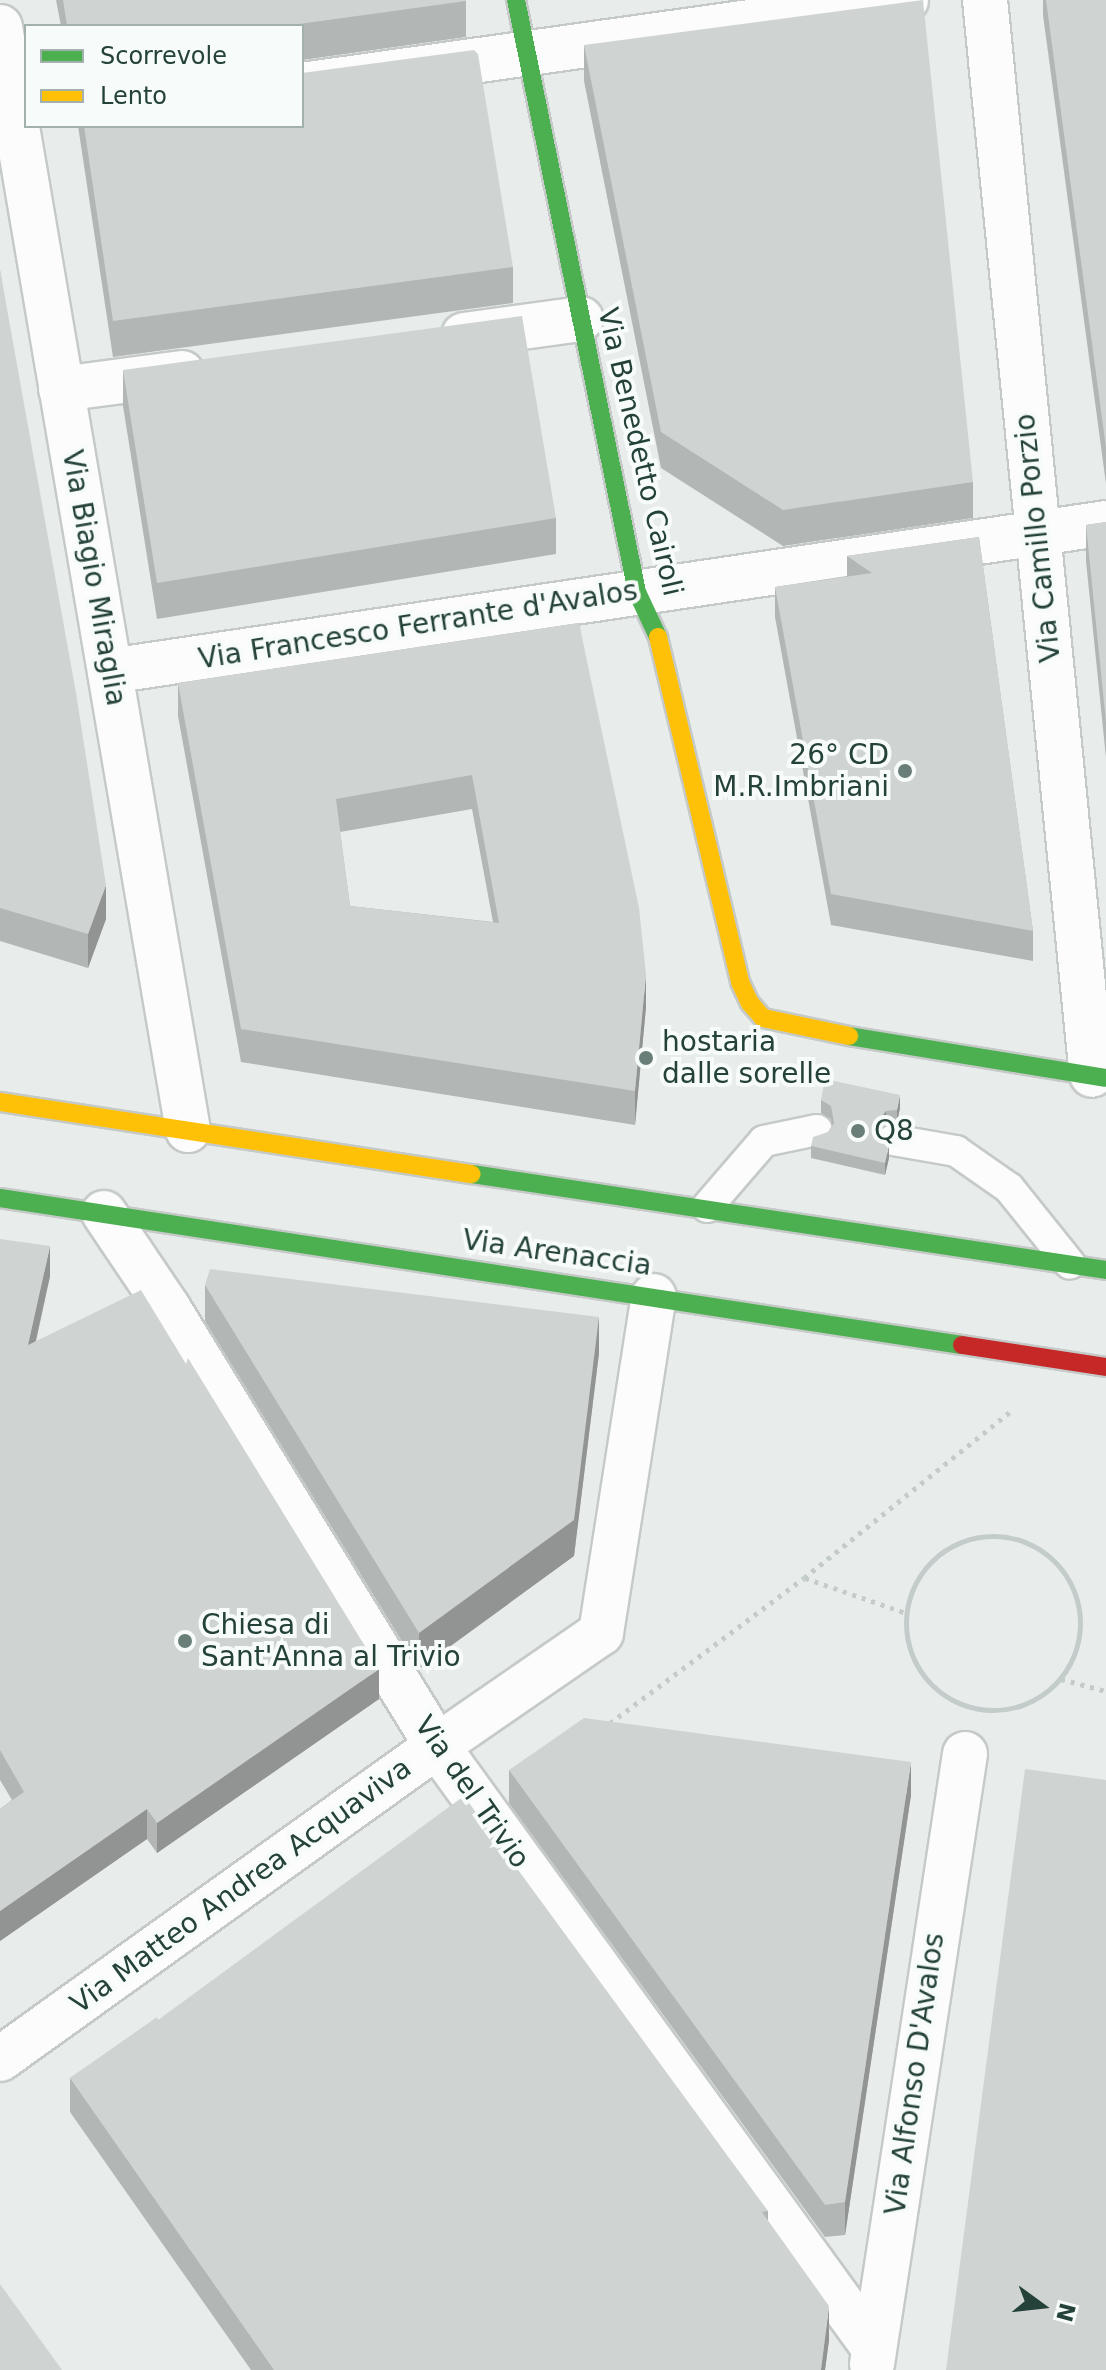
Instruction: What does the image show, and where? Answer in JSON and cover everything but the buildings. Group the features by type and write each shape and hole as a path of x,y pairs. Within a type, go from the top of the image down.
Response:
{"main road":[{"name":"Via Benedetto Cairoli","path":"516,0 637,592 663,647 740,982 750,1003 763,1018 791,1026 1099,1077"},
{"path":"0,1102 1106,1270"},
{"name":"Via Arenaccia","path":"0,1198 1106,1367"}],"street":[{"path":"304,85 906,0"},
{"name":"Via Camillo Porzio","path":"985,0 1038,532 1099,1077"},
{"name":"Via Biagio Miraglia","path":"0,27 14,125 188,1130"},
{"path":"423,341 581,319"},
{"path":"61,389 218,368"},
{"name":"Via Francesco Ferrante d'Avalos","path":"110,671 1106,523"},
{"name":"Via del Trivio","path":"104,1213 168,1308 437,1746 872,2359"},
{"name":"Via Matteo Andrea Acquaviva","path":"0,2059 437,1746 601,1633 654,1296"},
{"name":"Via Alfonso D'Avalos","path":"872,2359 963,1766"}],"lane":[{"path":"707,1207 764,1141 817,1130"},
{"path":"893,1140 956,1151 1009,1188 1070,1264"}],"path":[{"path":"599,1731 666,1684 804,1578 1017,1405"},
{"path":"997,1535 1036,1547 1062,1568 1077,1598 1078,1643 1061,1679 1025,1705 1003,1710 973,1709 935,1690 910,1652 906,1613 919,1575 945,1549 967,1539 997,1535"},
{"path":"804,1578 906,1613"},
{"path":"1061,1679 1106,1691"}],"traffic: fast":[{"path":"516,0 637,592 658,637"},
{"path":"849,1036 1106,1078"},
{"path":"472,1174 1106,1270"},
{"path":"0,1198 962,1345"}],"traffic: slow":[{"path":"658,637 740,982 750,1003 763,1018 849,1036"},
{"path":"0,1102 472,1174"}],"traffic: jam":[{"path":"962,1345 1106,1367"}],"place":[{"name":"26° CD M.R.Imbriani","path":"905,771"},
{"name":"hostaria dalle sorelle","path":"646,1058"},
{"name":"Q8","path":"858,1131"},
{"name":"Chiesa di Sant'Anna al Trivio","path":"185,1641"}]}
